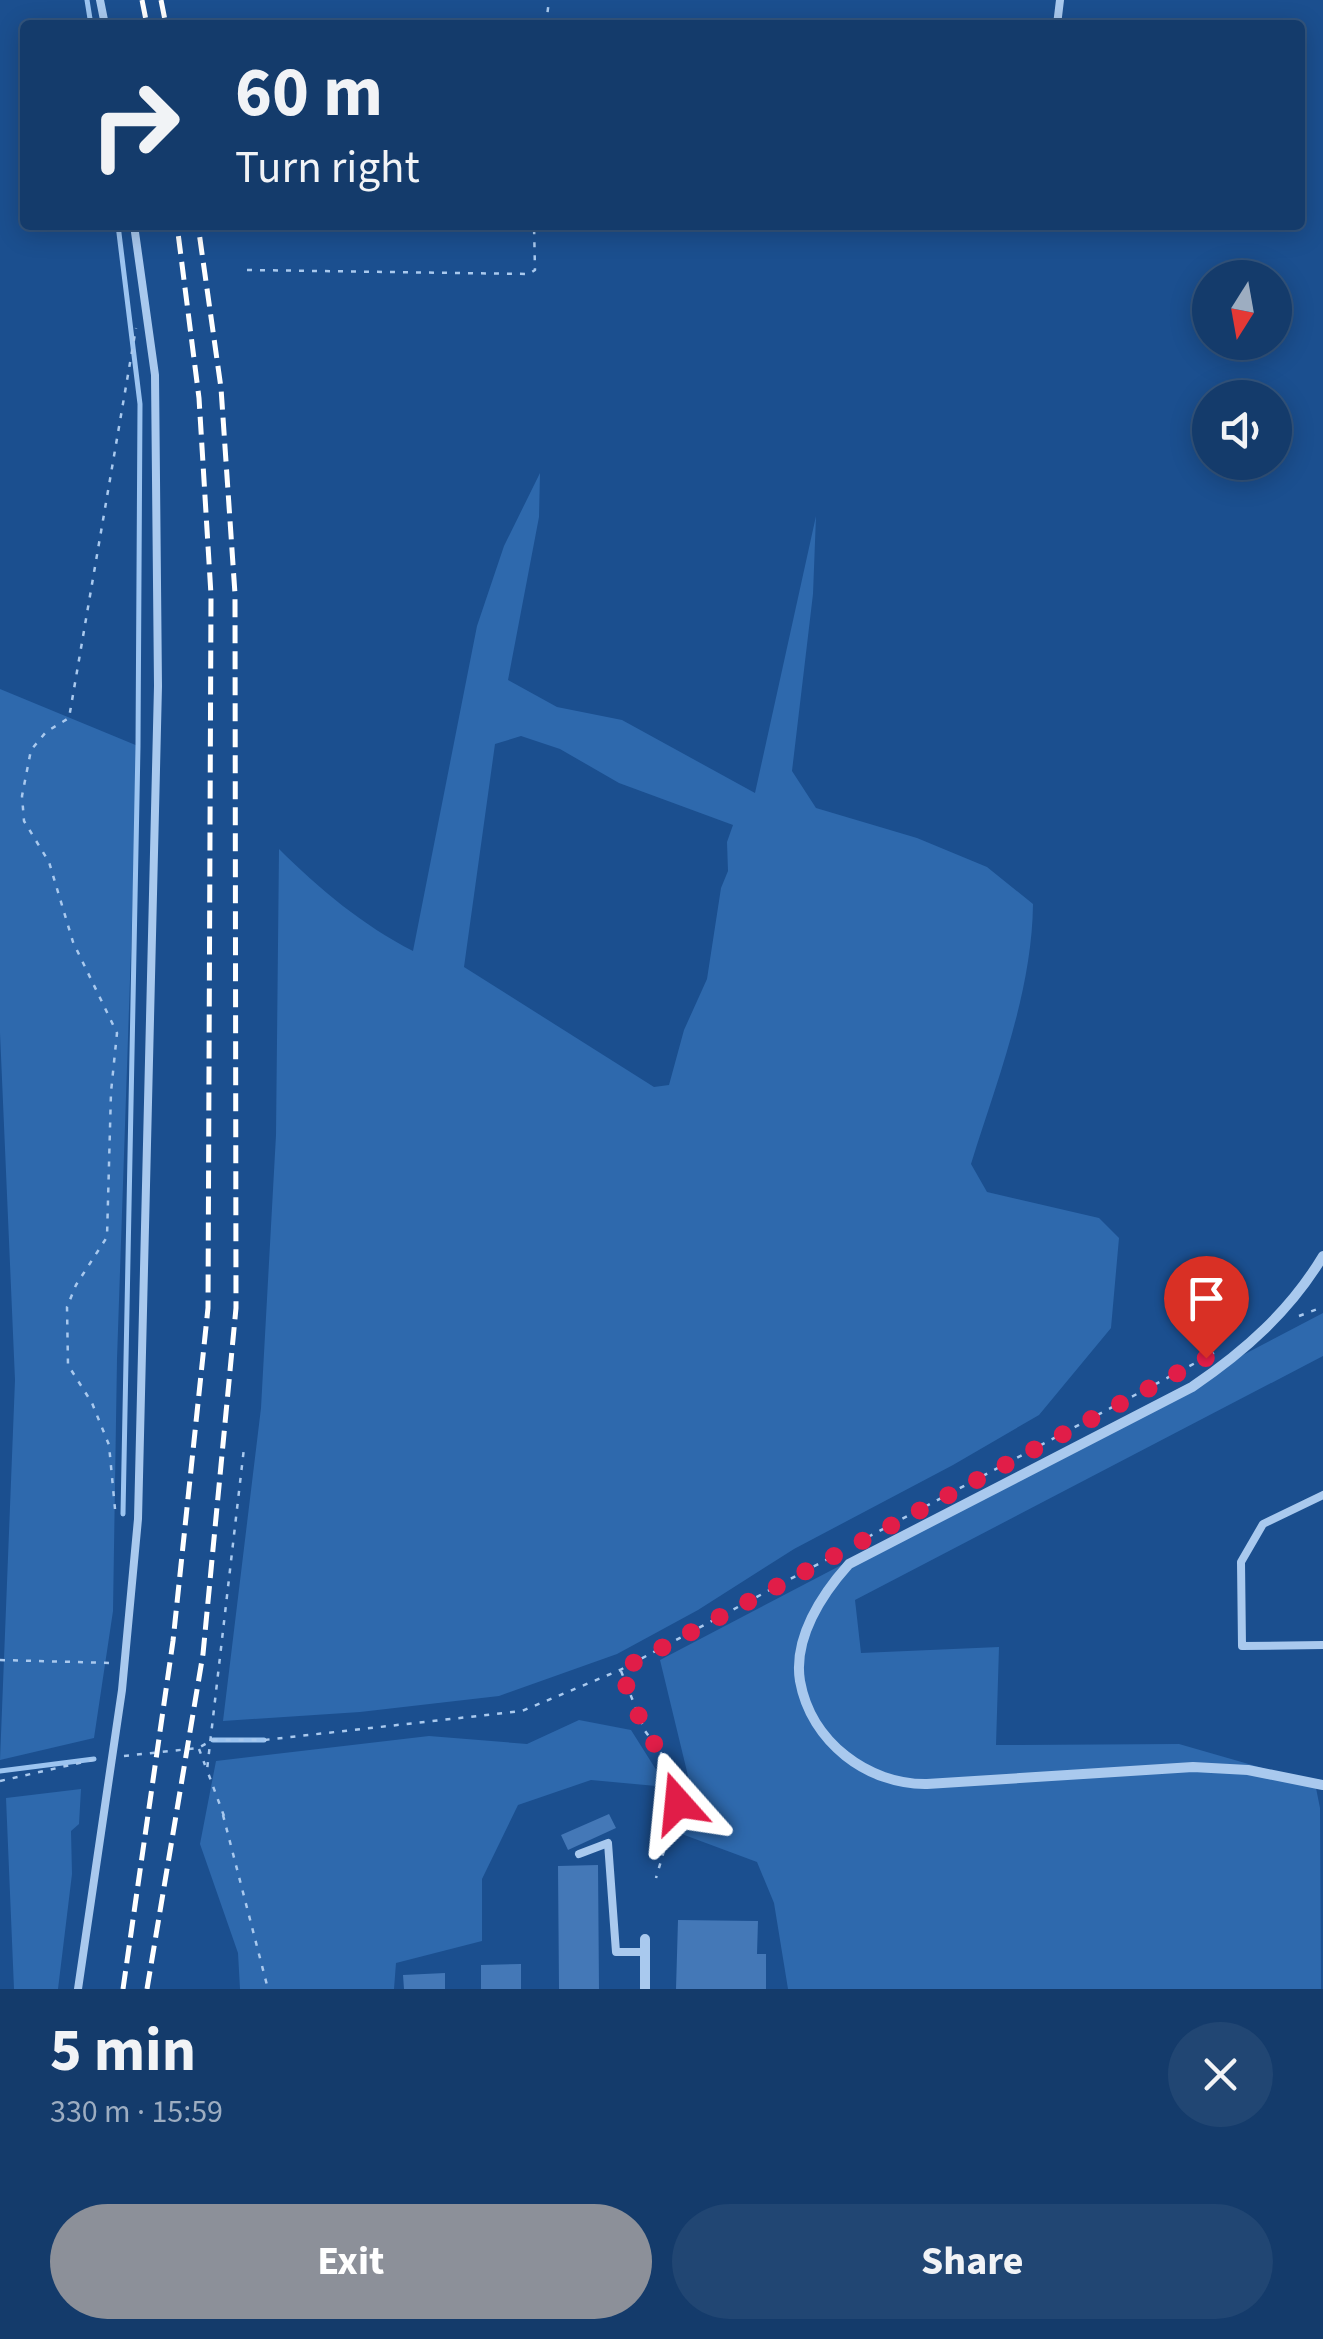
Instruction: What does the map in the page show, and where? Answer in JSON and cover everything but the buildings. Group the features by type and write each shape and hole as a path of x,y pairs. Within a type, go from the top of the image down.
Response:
{"street":[{"path":"1319,1784 1248,1770 1193,1767 927,1784 897,1782 867,1771 826,1738 810,1710 800,1680 802,1646 814,1610 849,1564 1192,1387 1238,1355 1276,1320 1310,1279 1323,1256"},
{"path":"645,1939 645,1989"}],"lane":[{"path":"78,1989 125,1664 138,1499 158,686 156,375 135,230"},
{"path":"1323,1496 1263,1524 1240,1562 1242,1646 1323,1645"},
{"path":"579,1854 608,1843 616,1952 645,1952"}],"path":[{"path":"247,270 528,274 534,270 534,230"},
{"path":"115,1509 109,1445 92,1404 68,1365 68,1308 76,1284 108,1237 111,1092 117,1034 73,942 49,862 24,822 22,796 31,750 46,732 69,718 137,318"},
{"path":"1276,1320 1323,1307"},
{"path":"862,1541 1223,1348"},
{"path":"207,1770 244,1448"},
{"path":"268,1989 224,1816 198,1748 213,1740 264,1740 522,1711 620,1670 844,1550"},
{"path":"0,1660 125,1664"},
{"path":"620,1670 645,1731 666,1760 678,1803 656,1878"}],"shaded area":[{"path":"540,473 539,517 508,680 557,707 622,720 755,793 816,516 813,594 792,771 816,808 917,838 987,867 1033,904 1020,1003 971,1164 987,1192 1099,1218 1119,1238 1111,1328 1039,1415 794,1549 698,1610 617,1654 499,1696 360,1712 223,1721 261,1408 276,1135 279,849 343,906 413,951 477,626 504,546","holes":["521,736 560,749 619,783 733,825 727,842 728,871 721,888 707,979 684,1030 669,1085 654,1087 464,967 495,744"]},
{"path":"0,689 138,746 117,1359 113,1611 94,1738 0,1760 15,1380 0,1033"},
{"path":"1323,1313 1323,1356 855,1600 861,1653 999,1647 996,1745 1179,1744 1315,1783 1320,1808 1321,1989 788,1989 774,1903 757,1862 679,1833 697,1813 660,1660"},
{"path":"579,1720 631,1730 667,1787 591,1780 518,1805 482,1879 482,1941 396,1963 394,1989 240,1989 238,1953 200,1844 216,1761 429,1736 527,1744"},
{"path":"81,1789 79,1824 71,1831 72,1874 58,1989 14,1989 6,1798"}],"waterway":[{"path":"87,0 90,20"},
{"path":"119,230 140,404 138,746 123,1514"},
{"path":"213,1740 264,1740"},
{"path":"0,1771 94,1759"}],"railway":[{"path":"142,0 146,20"},
{"path":"161,0 165,20"},
{"path":"123,1989 173,1641 208,1308 211,595 199,398 178,230"},
{"path":"147,1989 203,1654 236,1308 235,594 221,388 199,230"}],"route":[{"path":"678,1803 666,1760 645,1731 620,1670 1206,1358"}]}
